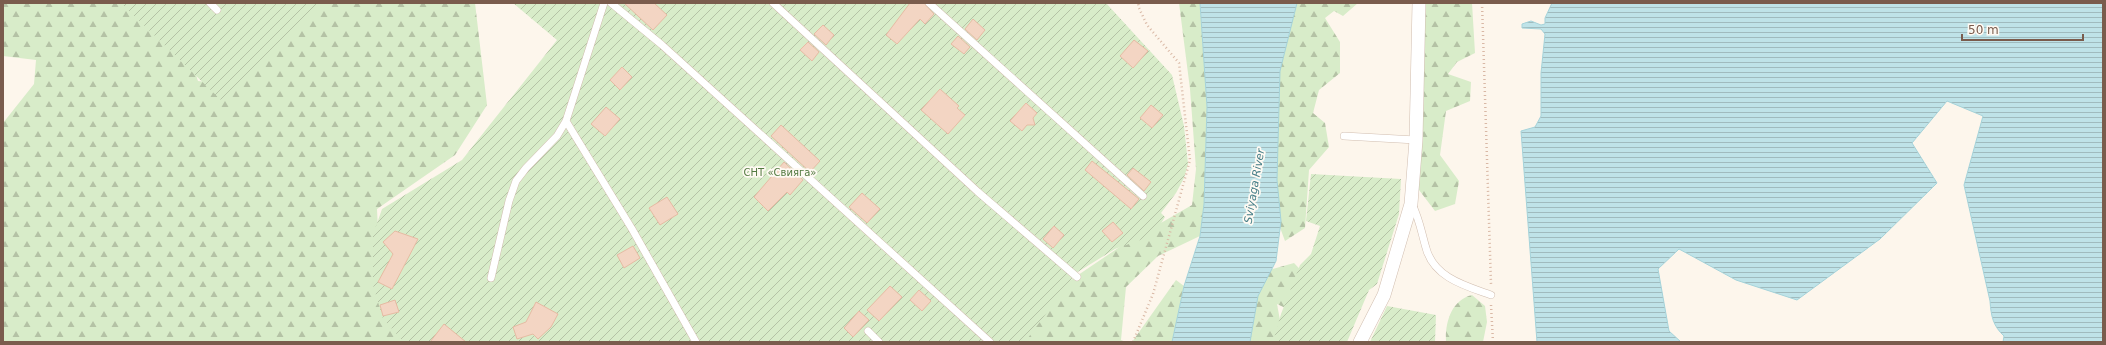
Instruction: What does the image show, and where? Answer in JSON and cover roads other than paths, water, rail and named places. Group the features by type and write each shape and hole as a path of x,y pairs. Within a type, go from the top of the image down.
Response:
{"street":[{"path":"1360,342 1384,295 1412,204 1416,140 1419,3"}],"lane":[{"path":"210,3 217,10"},
{"path":"491,278 509,201 516,181 526,168 557,136 566,121 604,3"},
{"path":"610,3 662,45 990,342"},
{"path":"773,3 978,192 1077,277"},
{"path":"929,3 1143,196"},
{"path":"566,121 632,229 696,342"},
{"path":"1344,136 1416,140"},
{"path":"1412,204 1420,221 1426,250 1436,269 1459,283 1491,295"},
{"path":"868,331 879,342"}],"water":[{"name":"Sviyaga River","path":"1200,3 1297,3 1280,71 1277,180 1281,221 1276,261 1258,296 1250,342 1172,342 1184,286 1200,236 1204,204 1207,107"},
{"path":"1552,3 2103,3 2103,342 2003,342 2004,336 1997,328 1992,316 1964,185 1983,116 1947,101 1912,143 1937,183 1880,239 1797,300 1736,280 1679,249 1658,269 1669,331 1681,342 1537,342 1521,131 1535,127 1541,116 1541,73 1545,34 1541,29 1522,28 1522,24 1531,21 1541,25 1545,24 1545,18"}],"park label":[{"name":"СНТ «Свияга»","path":"780,172"}]}
